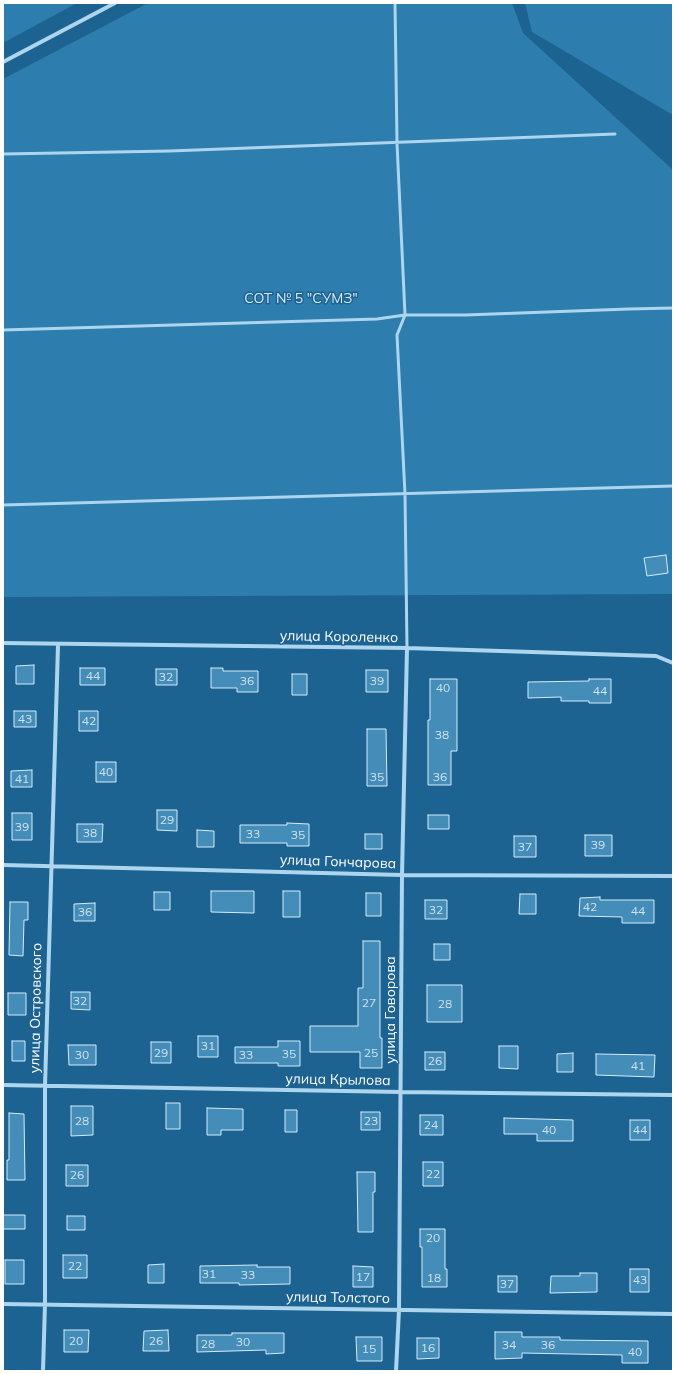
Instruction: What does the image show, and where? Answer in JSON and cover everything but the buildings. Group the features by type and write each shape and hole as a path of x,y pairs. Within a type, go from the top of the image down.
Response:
{"street":[{"path":"3,62 115,3"},
{"name":"улица Короленко","path":"3,643 58,645 407,648 656,656 673,663"},
{"name":"улица Островского","path":"43,1371 45,1304 46,1086 58,645"},
{"name":"улица Говорова","path":"396,1371 399,1310 402,875 407,648"},
{"name":"улица Гончарова","path":"3,865 51,865 402,875 673,876"},
{"name":"улица Крылова","path":"3,1085 673,1095"},
{"name":"улица Толстого","path":"3,1304 673,1314"}],"lane":[{"path":"395,3 397,143 405,315 397,336 405,494 407,648"},
{"path":"3,154 170,151 615,134"},
{"path":"3,330 241,322 377,320 405,315 464,315 673,308"},
{"path":"3,505 673,486"}],"green space":[{"path":"3,3 77,3 3,43"},
{"name":"СОТ № 5 \"СУМЗ\"","path":"148,3 512,3 523,33 673,170 673,594 3,597 3,79"},
{"path":"525,3 673,3 673,115 532,32"}]}
